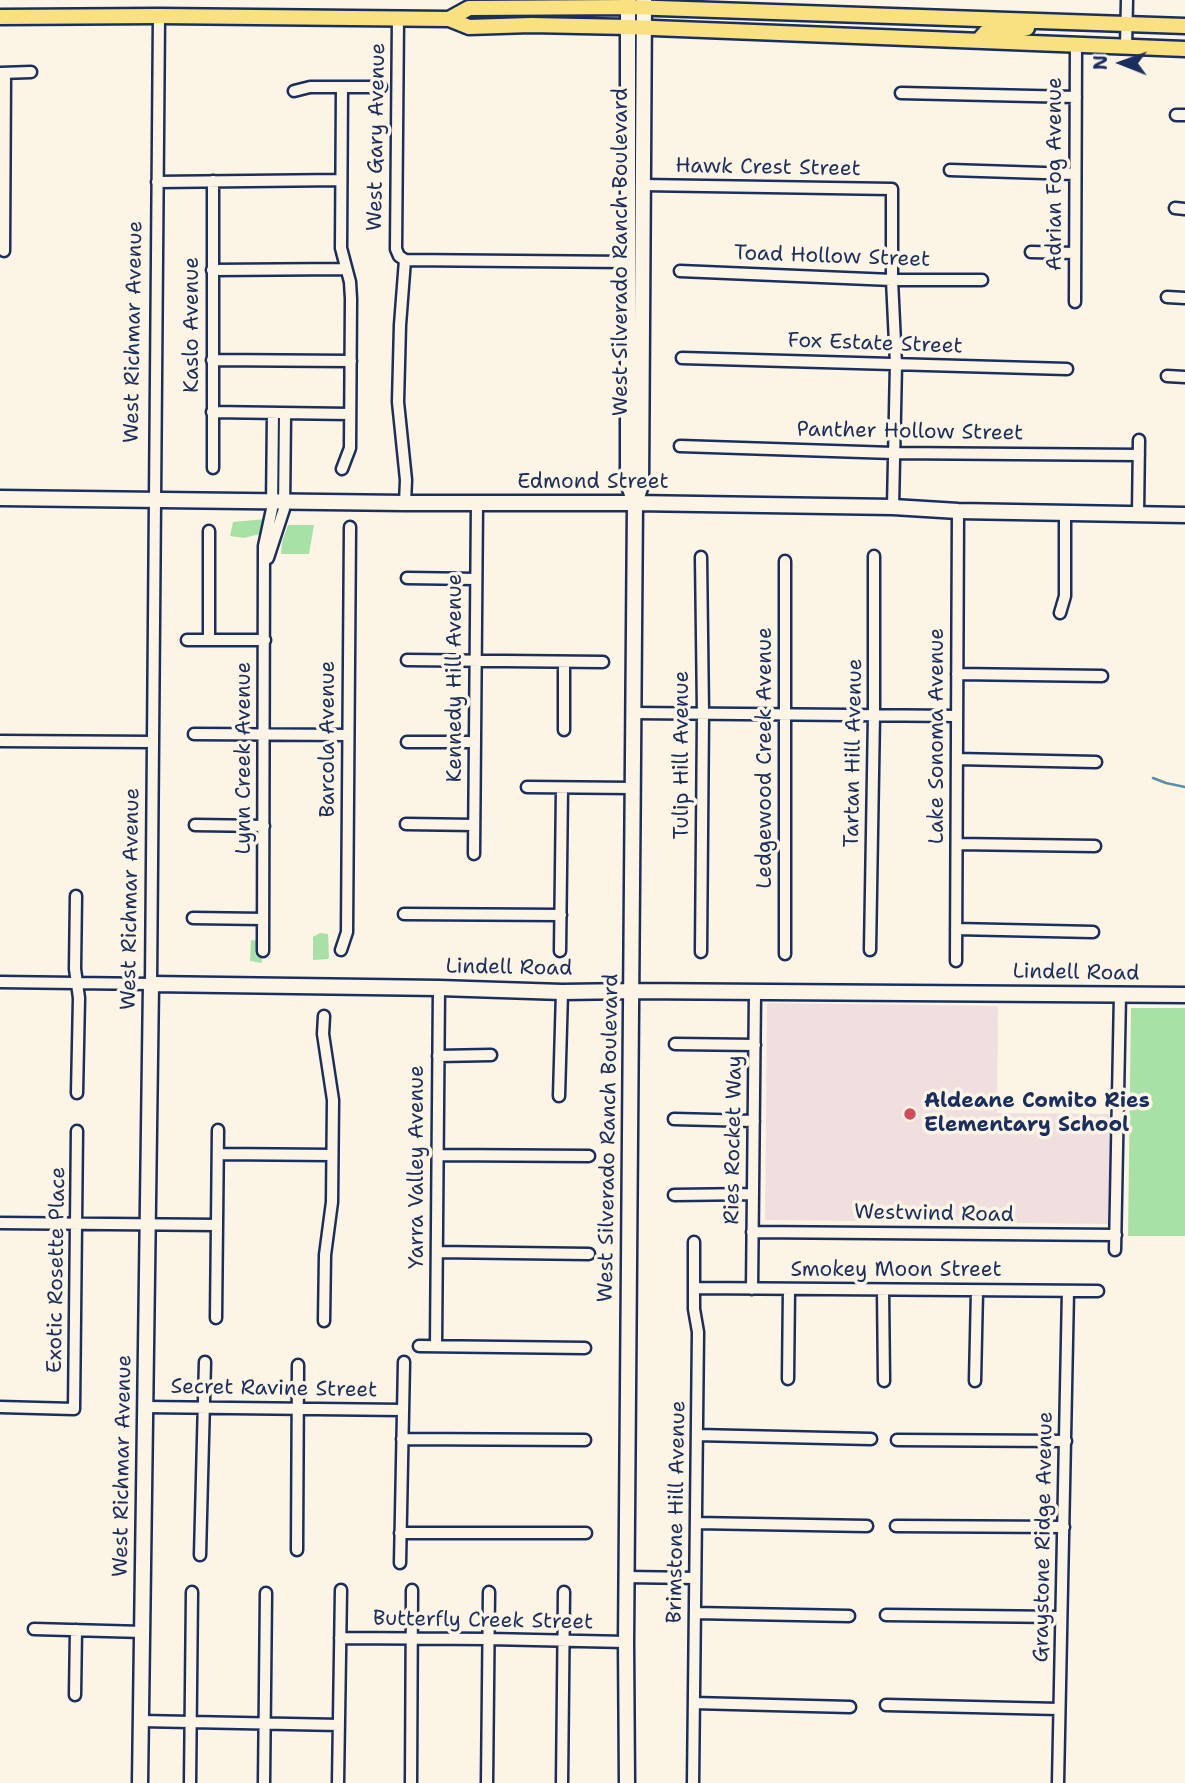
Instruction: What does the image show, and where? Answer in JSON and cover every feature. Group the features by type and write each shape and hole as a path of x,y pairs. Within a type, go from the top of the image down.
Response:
{"main road":[{"path":"449,19 469,8 628,3 1056,23 1185,26"},
{"path":"0,17 449,19 469,27 628,27 1185,49"},
{"path":"978,41 986,32 1005,32 1056,23"}],"street":[{"path":"1126,0 1126,47"},
{"name":"West Silverado Ranch Boulevard","path":"625,1780 635,503 628,483 628,3"},
{"name":"West Silverado Ranch Boulevard","path":"635,503 642,485 644,4"},
{"name":"West Richmar Avenue","path":"139,1783 151,984 159,16"},
{"name":"West Gary Avenue","path":"398,18 396,248 402,258 398,402 406,480 405,503"},
{"name":"Adrian Fog Avenue","path":"1074,302 1076,45"},
{"path":"4,251 3,73 31,72"},
{"path":"294,91 310,87 381,87"},
{"path":"342,87 341,248 351,290 350,448 342,469"},
{"path":"901,93 1076,97"},
{"path":"950,170 1075,174"},
{"path":"157,182 341,180"},
{"name":"Kaslo Avenue","path":"213,181 213,468"},
{"name":"Hawk Crest Street","path":"643,185 892,189 892,280"},
{"path":"1031,252 1075,253"},
{"path":"402,258 628,262"},
{"path":"212,270 346,270"},
{"name":"Toad Hollow Street","path":"680,271 982,281"},
{"path":"892,280 896,364 893,508"},
{"path":"1167,297 1185,298"},
{"name":"Fox Estate Street","path":"682,358 1067,369"},
{"path":"212,360 351,360"},
{"path":"1167,376 1185,377"},
{"path":"212,412 350,414"},
{"name":"Lynn Creek Avenue","path":"273,413 278,502"},
{"name":"Lynn Creek Avenue","path":"263,951 265,539 271,515 278,502 285,414"},
{"path":"1138,514 1139,440"},
{"name":"Panther Hollow Street","path":"680,446 893,453 1139,455"},
{"name":"Edmond Street","path":"0,498 635,503 1185,516"},
{"name":"Kennedy Hill Avenue","path":"474,854 477,503"},
{"name":"Lake Sonoma Avenue","path":"956,961 958,510"},
{"path":"1060,613 1065,596 1065,513"},
{"name":"Barcola Avenue","path":"341,950 347,932 350,527"},
{"path":"209,531 209,640"},
{"name":"Tartan Hill Avenue","path":"870,950 874,556"},
{"name":"Tulip Hill Avenue","path":"701,557 701,952"},
{"name":"Ledgewood Creek Avenue","path":"785,561 785,954"},
{"path":"407,578 476,579"},
{"path":"187,640 265,640"},
{"path":"407,660 603,662"},
{"path":"564,662 564,730"},
{"path":"957,674 1102,676"},
{"path":"634,713 957,716"},
{"path":"194,734 348,735"},
{"path":"0,741 153,742"},
{"path":"407,742 475,742"},
{"path":"957,759 1096,762"},
{"path":"527,787 634,788"},
{"path":"560,951 562,788"},
{"path":"406,824 474,825"},
{"path":"195,825 264,826"},
{"path":"957,844 1095,846"},
{"path":"76,896 75,969 79,998 77,1093"},
{"path":"404,914 561,915"},
{"path":"193,918 263,919"},
{"path":"957,929 1093,932"},
{"name":"Lindell Road","path":"0,982 562,992 631,990 1185,995"},
{"name":"Yarra Valley Avenue","path":"436,1346 439,988"},
{"path":"559,1096 562,992"},
{"name":"Ries Rocket Way","path":"752,1289 755,992"},
{"path":"1115,1250 1120,994"},
{"path":"324,1016 323,1034 333,1100 332,1202 325,1255 324,1321"},
{"path":"675,1044 755,1045"},
{"path":"438,1056 491,1055"},
{"path":"674,1119 754,1121"},
{"path":"216,1318 218,1130"},
{"name":"Exotic Rosette Place","path":"0,1407 74,1409 78,1131"},
{"path":"218,1154 332,1155"},
{"path":"439,1155 589,1156"},
{"path":"674,1195 753,1194"},
{"path":"0,1223 217,1225"},
{"name":"Westwind Road","path":"752,1232 1115,1235"},
{"name":"Brimstone Hill Avenue","path":"693,1783 698,1332 694,1308 694,1242"},
{"path":"437,1252 589,1254"},
{"name":"Smokey Moon Street","path":"694,1288 1098,1291"},
{"path":"788,1379 789,1289"},
{"path":"883,1290 884,1381"},
{"path":"975,1381 977,1291"},
{"name":"Graystone Ridge Avenue","path":"1058,1783 1068,1291"},
{"path":"419,1346 585,1348"},
{"path":"200,1555 205,1362"},
{"path":"400,1563 404,1362"},
{"path":"296,1550 298,1365"},
{"name":"Secret Ravine Street","path":"145,1407 403,1410"},
{"path":"697,1435 871,1439"},
{"path":"402,1438 585,1440"},
{"path":"897,1440 1066,1441"},
{"path":"696,1524 867,1526"},
{"path":"896,1526 1064,1527"},
{"path":"400,1533 586,1533"},
{"path":"626,1577 695,1578"},
{"path":"338,1783 341,1590"},
{"path":"411,1783 412,1590"},
{"path":"190,1783 192,1592"},
{"path":"487,1783 489,1592"},
{"path":"562,1783 564,1592"},
{"path":"264,1783 266,1593"},
{"path":"695,1613 849,1616"},
{"path":"886,1615 1061,1617"},
{"path":"34,1629 143,1632"},
{"path":"75,1695 76,1630"},
{"name":"Butterfly Creek Street","path":"340,1638 626,1642"},
{"path":"694,1703 850,1707"},
{"path":"886,1705 1059,1709"},
{"path":"141,1721 339,1725"}],"shaded area":[{"name":"Aldeane Comito Ries Elementary School","path":"767,1003 998,1006 997,1113 1110,1114 1109,1224 765,1220"}],"green space":[{"path":"266,519 260,534 244,538 230,536 233,522"},
{"path":"288,525 314,525 309,554 281,554"},
{"path":"320,933 328,934 329,957 313,960 313,937"},
{"path":"251,940 261,941 262,963 250,961"},
{"path":"1131,1008 1185,1008 1185,1236 1128,1236"}],"waterway":[{"path":"1153,778 1185,787"}],"place":[{"name":"Aldeane Comito Ries Elementary School","path":"910,1114"}]}
